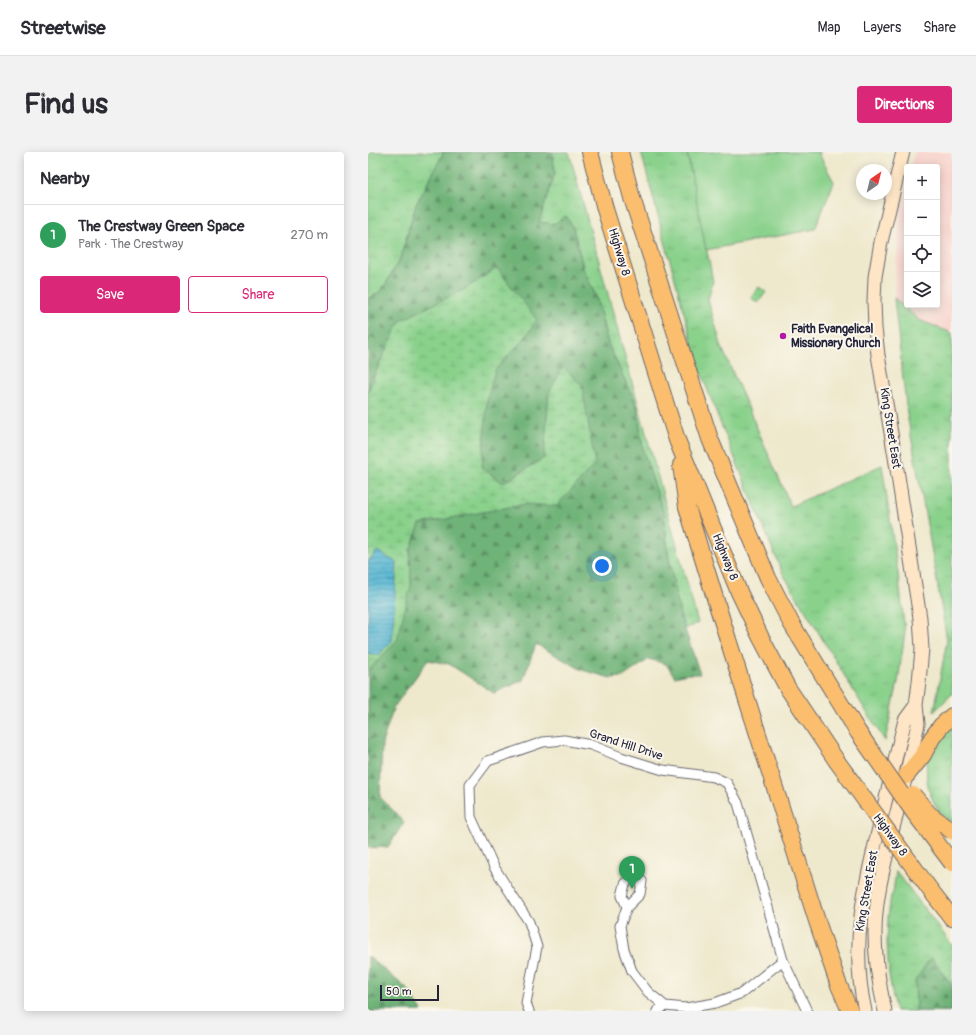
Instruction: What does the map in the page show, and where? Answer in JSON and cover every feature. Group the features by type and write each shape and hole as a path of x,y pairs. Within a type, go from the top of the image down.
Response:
{"highway":[{"name":"Highway 8","path":"590,152 605,209 677,440 739,592 787,687 836,760 952,918"},
{"path":"620,152 632,198 710,439 768,578 791,624 858,732 912,811 952,862"},
{"path":"677,440 689,514 741,684 812,906 838,983 850,1011"},
{"path":"906,776 923,756 932,738 941,726 952,716"},
{"path":"858,732 874,745 929,814 952,831"}],"main road":[{"name":"King Street East","path":"885,1011 879,985 876,952 875,931 877,904 883,870 918,724 916,705 922,649 920,618 875,328 875,277 881,242 903,152"},
{"name":"King Street East","path":"865,1011 860,983 858,957 862,906 871,860 905,720 916,705"}],"street":[{"name":"Grand Hill Drive","path":"529,1011 526,1003 537,947 529,922 494,867 471,817 470,785 488,761 543,742 564,740 591,745 621,757 663,770 714,777 727,784 738,803 783,960 807,1011"},
{"path":"627,907 620,926 624,949 632,971 661,1008 686,1008 714,1003 742,993 783,960"}],"shaded area":[{"path":"914,152 949,152 952,155 952,333 919,320 905,308 940,308 940,164 912,164"},
{"path":"904,193 904,307 894,298 900,208"}],"green space":[{"path":"368,152 444,152 416,205 400,259 383,289 368,299"},
{"path":"444,152 552,152 555,173 539,222 554,224 566,216 573,228 584,271 596,296 608,344 637,406 643,451 664,514 668,553 680,615 700,674 687,674 675,677 666,664 649,659 623,677 611,678 582,670 536,644 523,680 494,693 449,664 428,660 394,707 382,743 380,797 404,822 388,847 368,848 368,671 377,662 411,585 410,550 420,524 525,504 557,506 549,393 544,458 503,483 482,468 487,401 495,370 523,340 497,268 465,289 400,321 368,391 368,299 383,289 400,259 416,205"},
{"path":"552,152 569,152 698,623 685,629 680,615 668,553 664,514 643,451 637,406 608,344 596,296 584,271 573,228 538,222 555,173"},
{"path":"641,152 687,152 713,281 708,300 722,348 791,506 882,465 905,632 898,682 885,741 782,572 698,365"},
{"path":"687,152 820,152 819,154 834,182 815,229 706,250"},
{"path":"497,268 537,320 523,340 495,370 487,401 482,468 503,483 544,458 549,393 563,367 582,385 595,464 557,506 525,504 420,524 410,550 411,585 397,640 368,671 368,653 378,655 377,551 368,562 368,391 400,321 465,289"},
{"path":"759,287 766,292 758,303 751,298"},
{"path":"894,298 919,320 952,333 952,694 934,712 947,640 907,414"},
{"path":"952,720 952,824 937,808 932,798 928,788 927,766 928,755 932,745"},
{"path":"896,871 952,945 952,1011 896,1011 889,974 887,943 888,917"},
{"path":"368,956 407,989 422,1011 368,1011"},
{"path":"931,957 952,986 952,1011 916,1011 915,981"}],"water":[{"path":"377,551 397,563 392,641 378,655 368,653 368,562"}],"place":[{"name":"Faith Evangelical Missionary Church","path":"783,336"},
{"name":"The Crestway Green Space","path":"632,889"}]}
